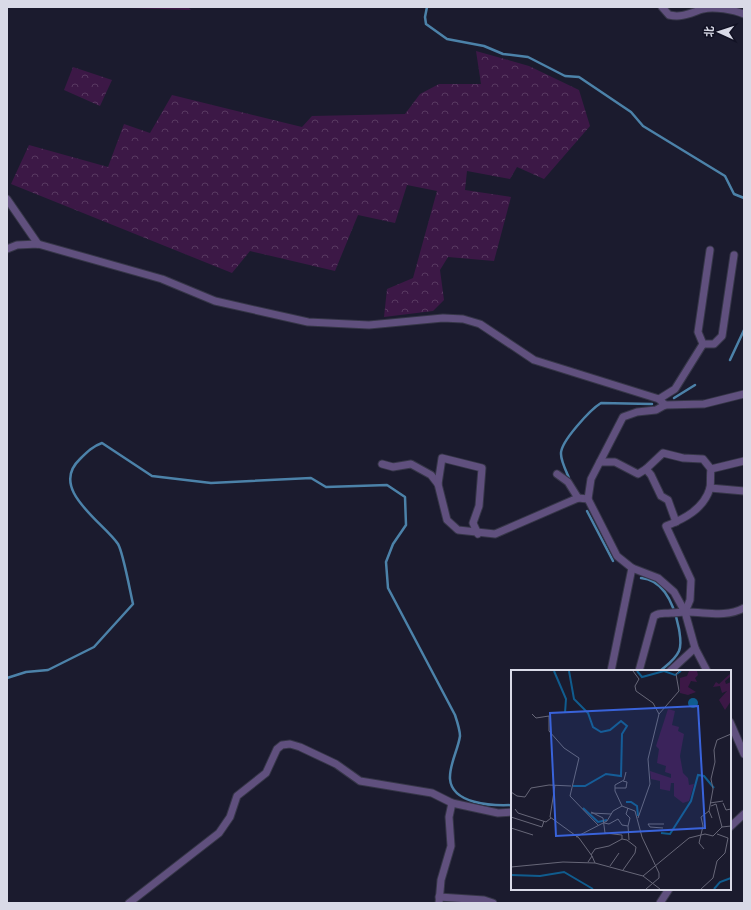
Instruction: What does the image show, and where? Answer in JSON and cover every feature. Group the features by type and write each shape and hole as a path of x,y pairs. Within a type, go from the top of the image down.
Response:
{"street":[{"path":"662,7 669,15 679,17 705,8 736,11 744,14"},
{"path":"7,200 38,244"},
{"path":"7,249 16,245 38,244 162,279 215,300 308,322 369,325 443,318 463,318 480,324 534,360 659,400 664,405"},
{"path":"703,344 698,332 710,250"},
{"path":"703,344 714,344 722,336 734,255"},
{"path":"659,400 675,389 703,344"},
{"path":"706,670 695,648 674,592 658,578 632,568 617,556 588,499 591,479 623,417 637,412 656,410 664,405 704,404 744,394"},
{"path":"600,462 615,462 638,474 646,469 662,453 683,458 703,459 711,469 710,488 703,501 688,516 666,526 691,580 690,600 682,612"},
{"path":"478,534 473,523 479,506 482,468 442,458 438,484 447,520 458,530 478,534 496,534 578,498 588,499"},
{"path":"711,469 744,462"},
{"path":"382,464 393,466 411,464 431,475 438,484"},
{"path":"646,469 651,475 661,496 668,500 676,522"},
{"path":"557,474 568,482 578,498"},
{"path":"710,488 744,491"},
{"path":"611,670 632,568"},
{"path":"639,670 654,616 660,612 720,614 734,613 744,608"},
{"path":"671,670 695,648"},
{"path":"731,724 744,754"},
{"path":"129,903 219,834 230,817 237,796 266,773 277,749 282,745 290,744 300,747 336,764 360,781 432,793 452,803 498,813 511,812"},
{"path":"452,803 449,817 450,846 441,880 439,900 484,900 493,903"},
{"path":"731,826 744,814"},
{"path":"660,903 668,890"}],"green space":[{"path":"129,7 188,7 191,10 130,8"},
{"path":"476,51 529,66 579,90 590,126 544,179 517,167 510,179 467,171 465,190 511,197 494,261 448,257 440,270 444,300 433,311 384,317 387,289 413,278 437,191 407,185 395,223 358,215 335,271 250,251 232,273 11,184 29,145 108,167 124,124 150,133 172,95 302,127 312,116 405,114 420,94 439,84 481,84"},
{"path":"73,67 112,80 100,106 64,90"}],"waterway":[{"path":"427,7 425,17 426,24 447,39 484,46 503,54 528,57 565,76 579,77 631,112 643,126 725,176 734,194 744,198"},
{"path":"730,360 744,330"},
{"path":"674,398 695,385"},
{"path":"569,478 562,460 562,449 565,442 577,426 596,406 601,403 652,404"},
{"path":"7,678 26,672 48,670 94,647 133,604 124,563 118,544 81,504 74,493 70,482 72,470 80,459 96,446 102,443 152,476 211,483 311,478 326,487 387,485 405,497 406,525 393,544 386,562 388,588 456,717 460,736 450,774 452,787 458,794 474,802 494,805 511,805"},
{"path":"587,511 613,561"},
{"path":"641,578 650,580 663,590 672,605 679,629 681,643 679,651 673,660 661,670"}]}
